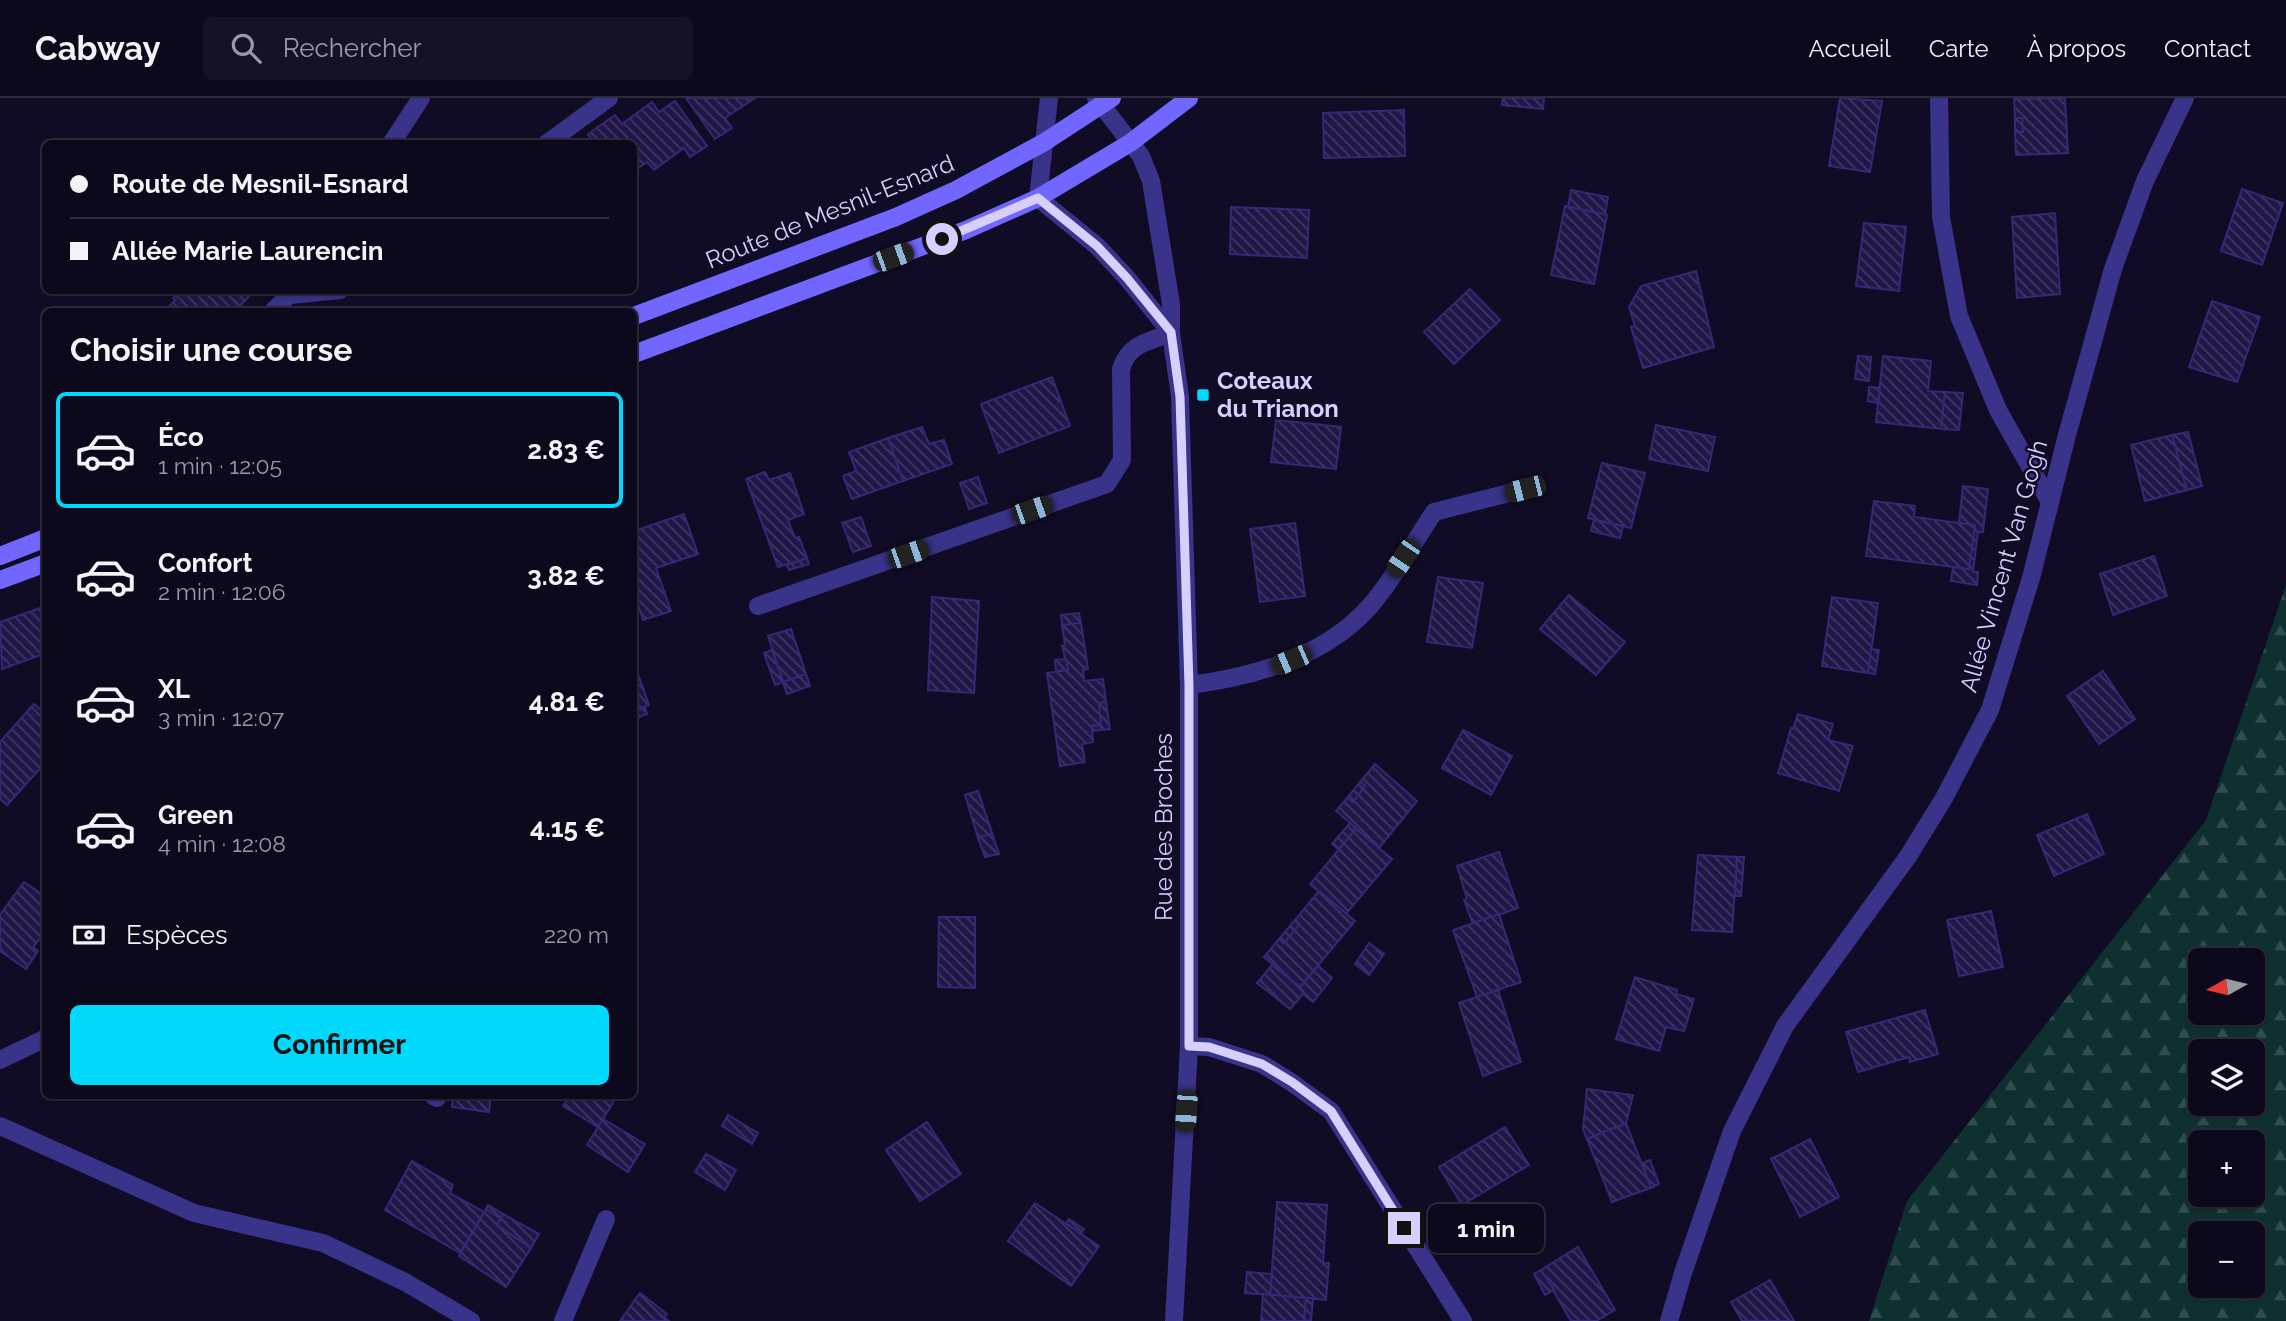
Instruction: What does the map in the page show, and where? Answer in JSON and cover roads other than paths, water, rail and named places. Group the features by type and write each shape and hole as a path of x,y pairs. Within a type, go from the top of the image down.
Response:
{"main road":[{"path":"637,353 966,230 1038,198 1130,143 1189,98"},
{"name":"Route de Mesnil-Esnard","path":"637,315 896,217 956,190 1043,143 1103,101"},
{"path":"0,556 42,540"},
{"path":"0,580 42,564"}],"street":[{"path":"394,140 421,98"},
{"path":"551,140 609,98"},
{"path":"758,606 1107,484 1122,460 1121,369 1125,356 1134,347 1171,332 1097,246 1038,198 1049,98"},
{"path":"1939,98 1941,217 1959,316 1998,410 2050,502"},
{"name":"Allée Vincent Van Gogh","path":"1669,1321 1731,1130 1785,1026 1909,855 1944,798 1990,710 2031,578 2113,269 2146,181 2185,98"},
{"name":"Rue des Broches","path":"1103,101 1141,156 1151,181 1171,304 1171,332 1180,397 1189,685 1189,1046 1174,1321"},
{"path":"276,308 291,294"},
{"path":"1189,685 1246,676 1269,669 1321,645 1343,631 1372,603 1434,512 1525,489"},
{"path":"0,1060 42,1040"},
{"path":"1189,1046 1209,1047 1262,1064 1331,1111 1463,1321"},
{"path":"0,1126 194,1213 323,1243 405,1282 471,1321"},
{"path":"563,1321 606,1219"}],"place":[{"name":"Coteaux du Trianon","path":"1203,395"}]}
